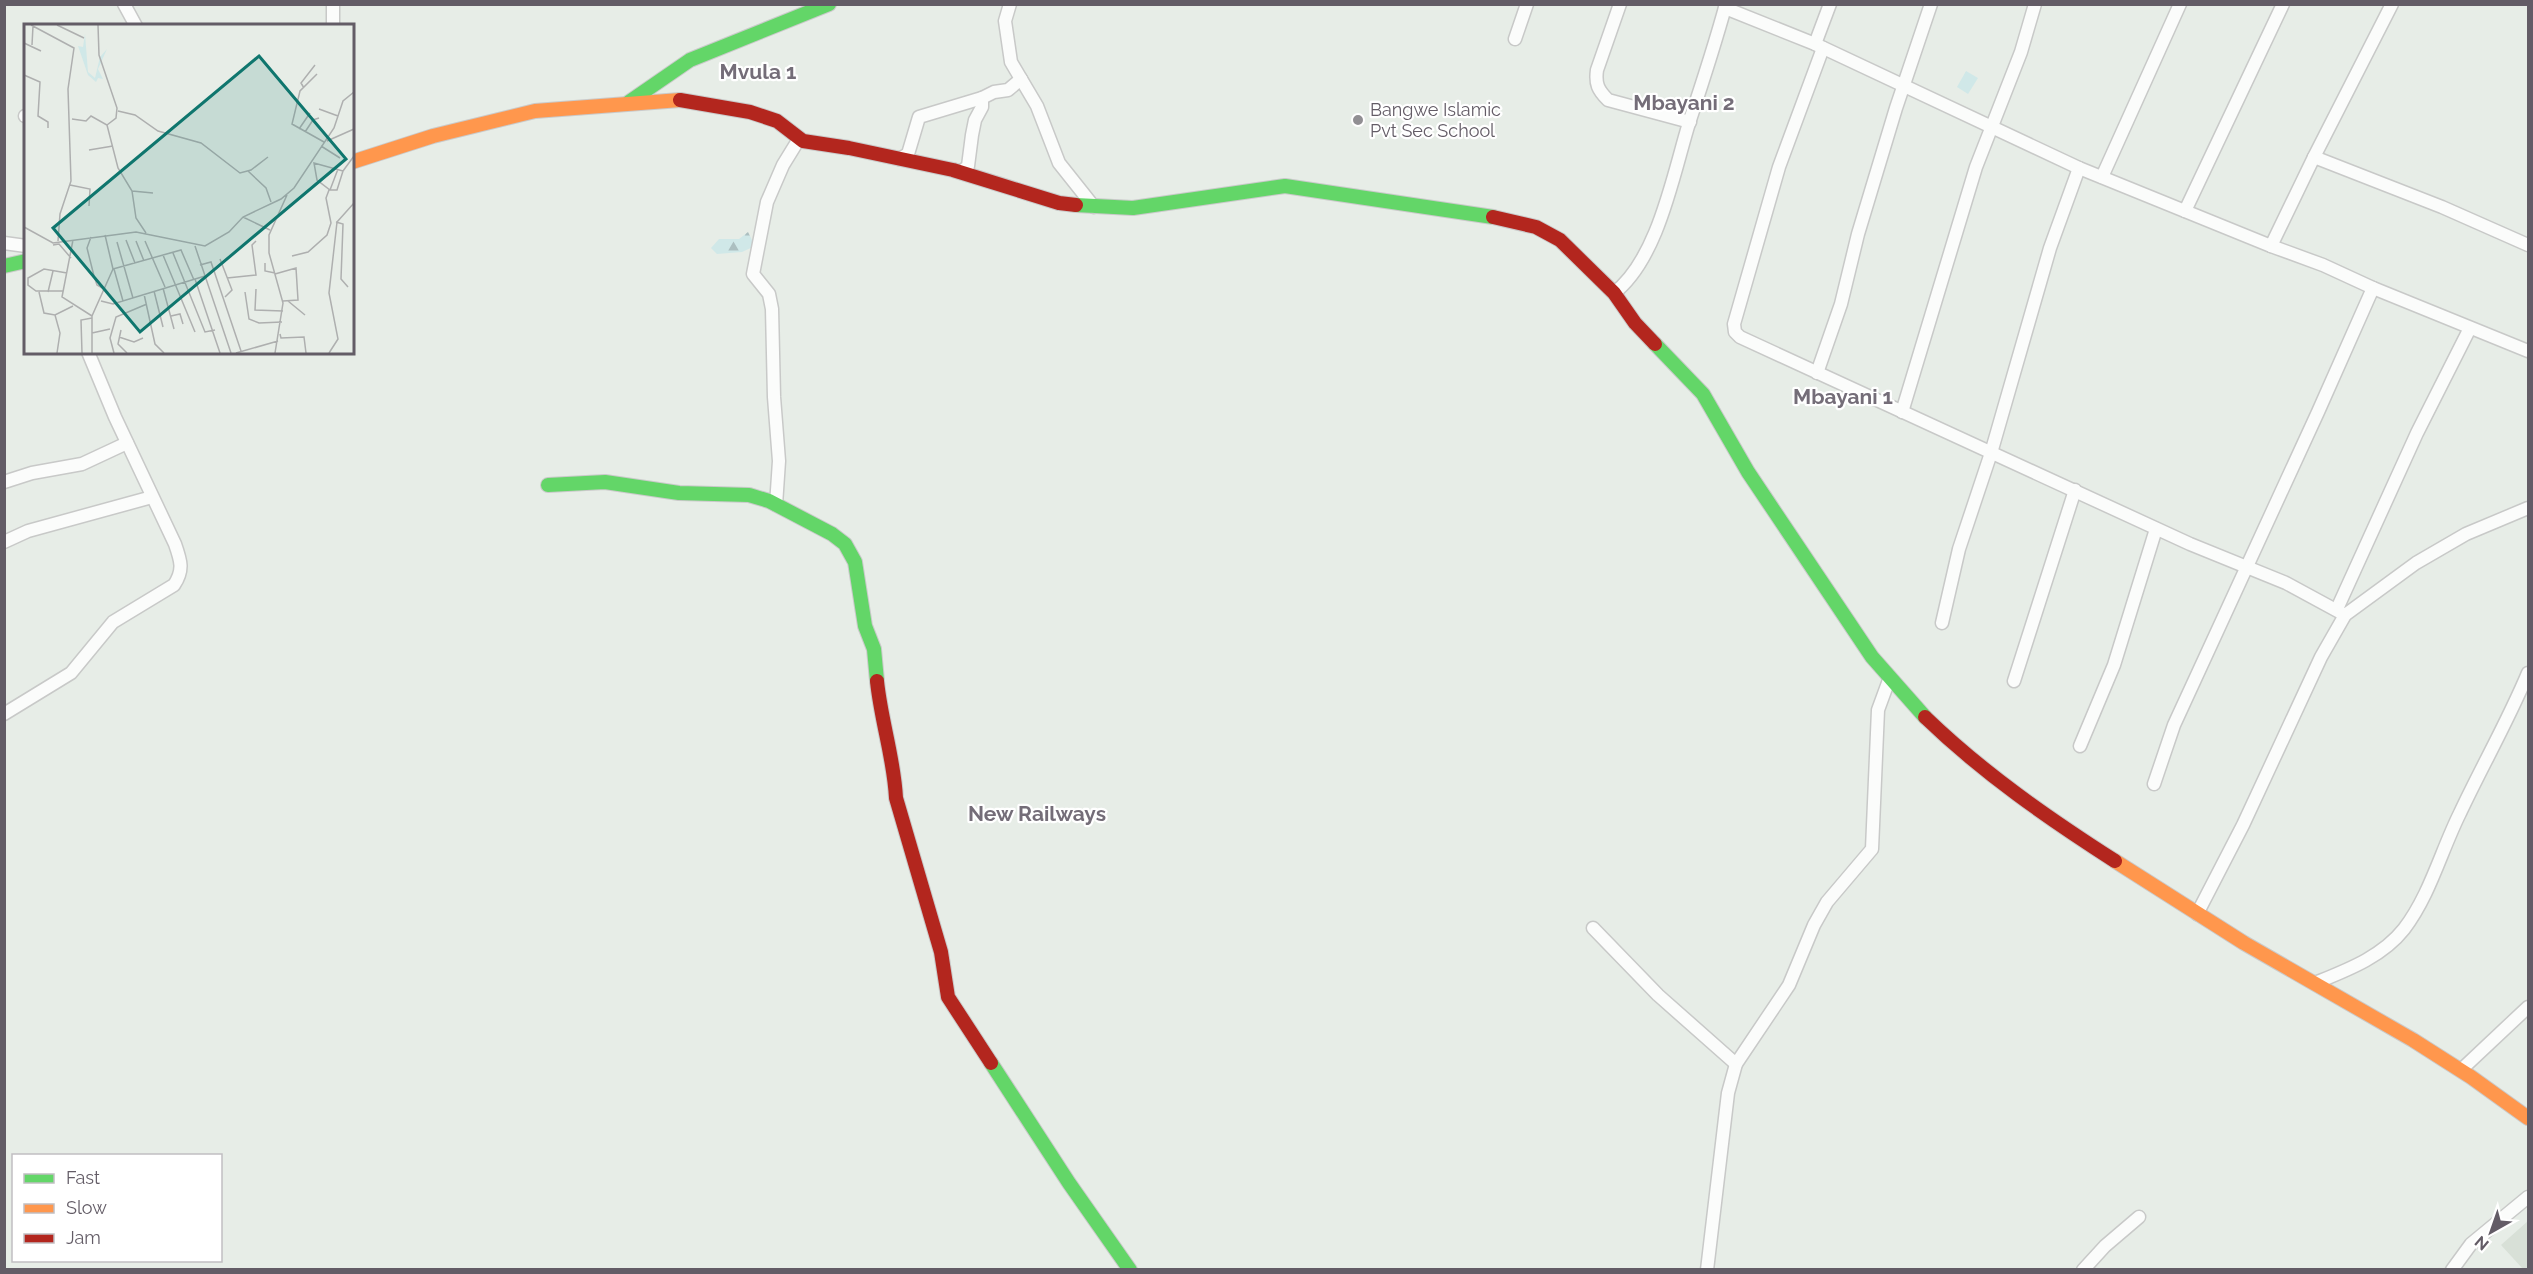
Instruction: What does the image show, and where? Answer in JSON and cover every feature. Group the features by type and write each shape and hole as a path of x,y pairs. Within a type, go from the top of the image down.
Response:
{"street":[{"path":"124,4 135,24"},
{"path":"333,4 333,24"},
{"path":"629,102 690,60 830,4"},
{"path":"1010,4 1005,21 1011,62 1037,106 1059,163 1094,207"},
{"path":"1515,39 1527,4"},
{"path":"1620,4 1597,70 1596,82 1600,92 1608,100 1690,122"},
{"path":"1830,4 1812,74 1776,177 1734,324 1735,332 1746,342 2075,490 2156,529 2286,583 2341,612"},
{"path":"1817,373 1841,304 1858,234 1931,4"},
{"path":"1902,412 1976,167 2020,52 2035,4"},
{"path":"2102,177 2180,4"},
{"path":"2185,212 2283,4"},
{"path":"2271,246 2392,4"},
{"path":"1614,293 1633,276 1647,250 1707,72 1726,6 1904,85 2079,168 2323,265 2373,288 2529,351"},
{"path":"899,159 908,154 919,117 982,98 994,92 1008,90 1021,79"},
{"path":"961,172 968,166 975,120 982,107 982,98"},
{"path":"354,161 434,136 535,111 673,99 750,112 777,122 799,139 961,172 1050,201 1094,207 1132,208 1285,186 1513,220 1536,227 1560,240 1614,293 1635,323 1710,403 1748,472 1889,680 1939,733 1984,772 2082,841 2197,914 2370,1013 2462,1070 2529,1118"},
{"path":"776,505 779,461 772,364 772,309 769,294 753,274 767,202 783,165 799,139"},
{"path":"2314,157 2442,207 2529,245"},
{"path":"1942,623 1959,549 1990,453 2037,289 2079,168"},
{"path":"4,243 24,246"},
{"path":"4,266 24,261"},
{"path":"2154,784 2174,725 2373,288"},
{"path":"2197,914 2243,825 2321,657 2417,434 2470,328"},
{"path":"4,714 71,673 113,622 174,585 180,576 182,565 175,544 127,443 89,354"},
{"path":"4,482 32,473 82,464 127,443"},
{"path":"548,485 605,482 679,493 749,495 776,505 832,534 845,544 855,562 865,627 874,649 880,711 895,775 896,798 941,952 948,997 1069,1183 1130,1269"},
{"path":"2014,681 2075,490"},
{"path":"4,542 28,531 152,497"},
{"path":"2341,612 2416,563 2466,534 2529,508"},
{"path":"2080,746 2114,665 2156,529"},
{"path":"2315,982 2355,967 2403,930 2424,895 2459,814 2529,673"},
{"path":"1707,1269 1728,1093 1737,1064 1789,985 1814,925 1827,902 1872,849 1878,710 1889,680"},
{"path":"1593,928 1658,995 1737,1064"},
{"path":"2462,1070 2529,1007"},
{"path":"2452,1269 2471,1244 2529,1197"},
{"path":"2083,1269 2105,1246 2139,1217"}],"shaded area":[{"path":"2528,1221 2528,1269 2523,1269 2501,1245"}],"green space":[{"path":"1966,71 1978,78 1968,94 1957,87"},
{"path":"748,232 755,246 742,252 717,254 711,248 719,239 739,239"}],"traffic: fast":[{"path":"629,102 690,60 829,4"},
{"path":"1076,205 1133,208 1285,186 1493,217"},
{"path":"4,266 24,261"},
{"path":"1655,344 1703,394 1748,472 1872,657 1925,717"},
{"path":"548,485 605,482 679,493 749,495 769,501 832,534 845,544 855,562 865,626 874,649 877,681"},
{"path":"991,1063 1069,1183 1130,1270"}],"traffic: slow":[{"path":"354,161 433,136 535,111 680,100"},
{"path":"2115,861 2244,943 2413,1040 2471,1077 2528,1118"}],"traffic: jam":[{"path":"680,100 750,112 777,121 803,141 849,148 953,170 1059,203 1076,205"},
{"path":"1493,217 1536,227 1560,240 1614,293 1635,323 1655,344"},
{"path":"877,681 893,768 896,798 941,952 948,997 991,1063"},
{"path":"1925,717 1947,738 2017,794 2115,861"}],"place":[{"name":"Bangwe Islamic Pvt Sec School","path":"1358,120"}],"district":[{"name":"Mvula 1","path":"758,72"},
{"name":"Mbayani 2","path":"1684,103"},
{"name":"Mbayani 1","path":"1843,397"},
{"name":"New Railways","path":"1037,814"}]}
